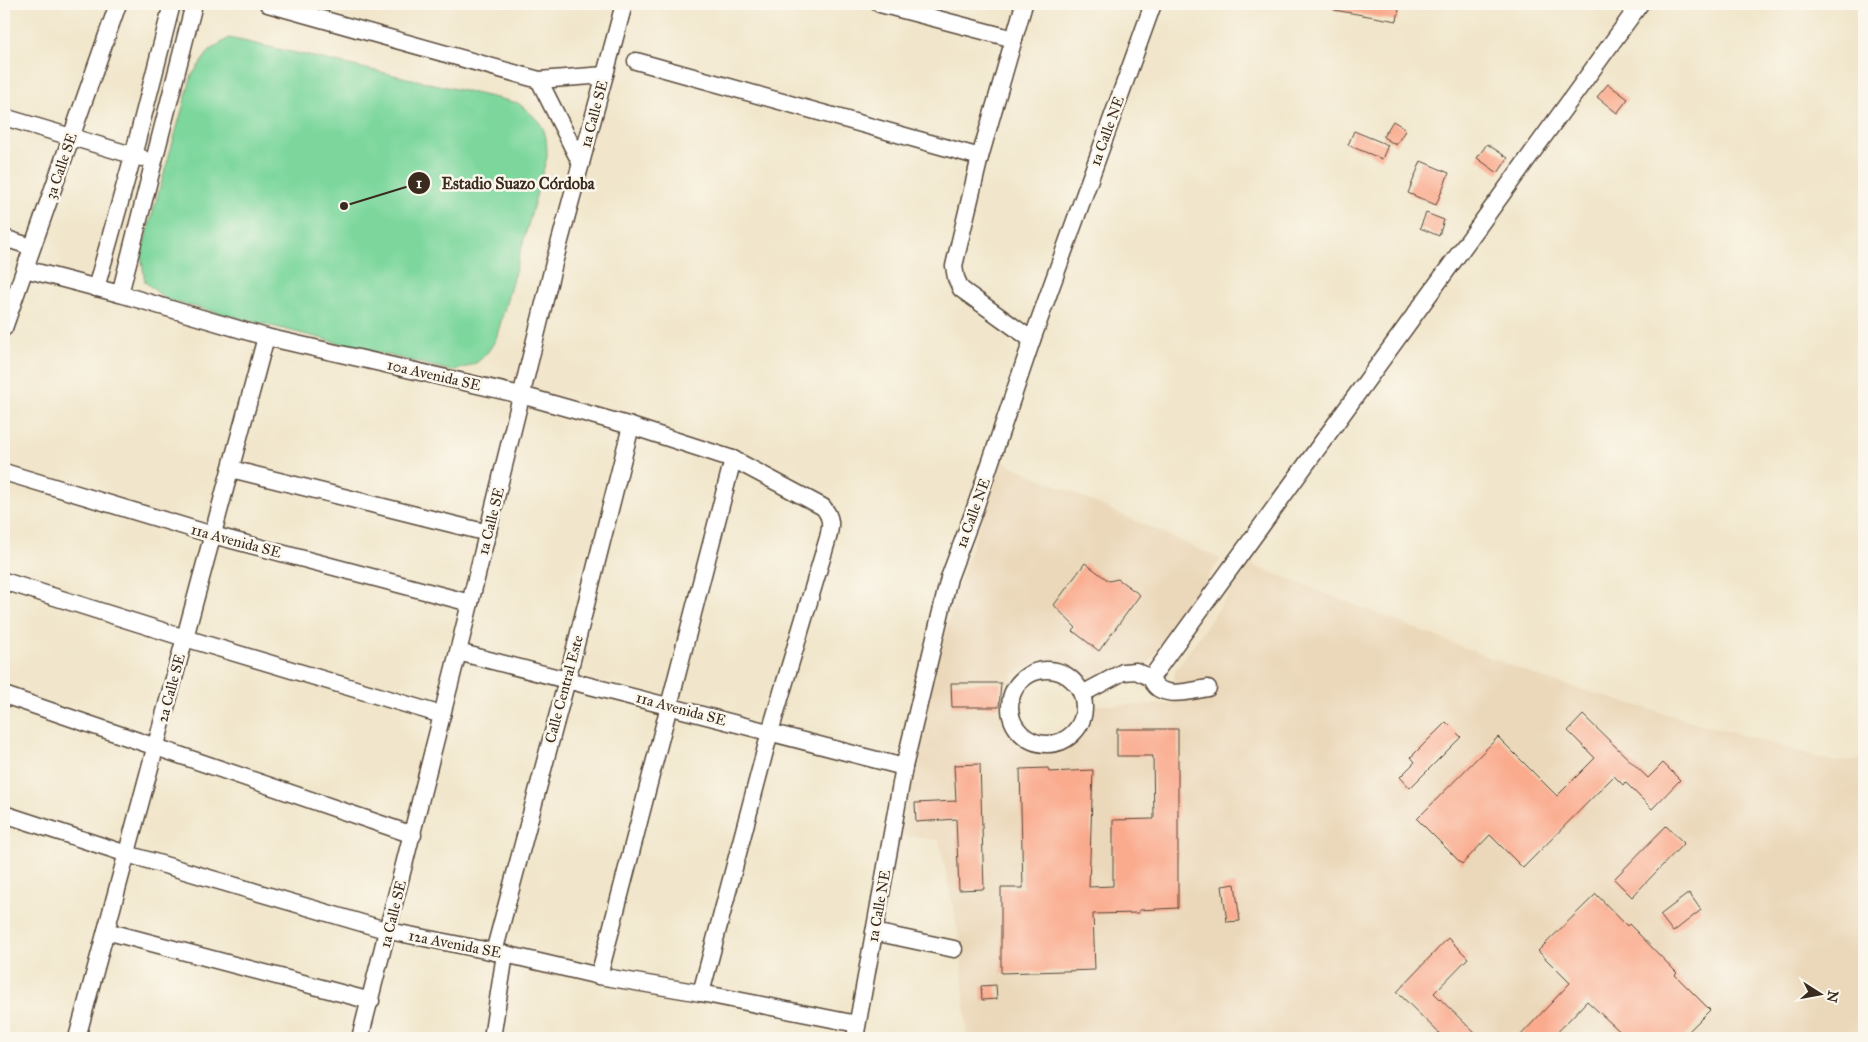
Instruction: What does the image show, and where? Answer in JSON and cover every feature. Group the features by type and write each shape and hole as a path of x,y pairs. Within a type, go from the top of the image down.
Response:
{"street":[{"name":"3a Calle SE","path":"4,328 118,4"},
{"path":"96,288 133,156 172,4"},
{"path":"120,294 194,4"},
{"path":"268,4 539,80 605,75"},
{"name":"1a Calle SE","path":"360,1038 389,931 521,395 624,4"},
{"path":"880,4 1014,40"},
{"path":"1024,4 980,157 954,266 956,278 961,289 1032,340"},
{"name":"1a Calle NE","path":"856,1031 904,767 949,578 1153,4"},
{"path":"1151,678 1640,4"},
{"path":"636,61 980,157"},
{"path":"539,80 581,164"},
{"path":"4,117 154,162"},
{"path":"4,238 32,247"},
{"name":"10a Avenida SE","path":"25,269 120,294 266,338 521,395 631,426 733,460 823,507 829,515 831,523 828,538 770,732"},
{"name":"2a Calle SE","path":"77,1038 266,338"},
{"name":"Calle Central Este","path":"492,1038 500,953 631,426"},
{"path":"599,976 733,460"},
{"path":"231,468 488,534"},
{"name":"11a Avenida SE","path":"4,472 213,535 470,603"},
{"path":"4,581 185,638 442,715"},
{"name":"11a Avenida SE","path":"458,652 904,767"},
{"path":"1046,669 1068,676 1082,694 1085,705 1083,717 1078,728 1060,742 1043,744 1026,738 1012,720 1011,697 1016,686 1024,677 1034,672 1046,669"},
{"path":"1082,694 1123,672 1136,671 1151,678 1153,685 1160,691 1169,693 1208,688"},
{"path":"4,695 413,835"},
{"path":"701,993 770,732"},
{"name":"12a Avenida SE","path":"4,814 127,854 389,931 500,953 599,976 701,993 856,1031"},
{"path":"106,931 370,1001"},
{"path":"874,932 954,949"}],"shaded area":[{"path":"1002,461 1221,559 1139,676 1088,682 1080,673 1066,664 1050,662 1031,665 1014,674 1008,686 1001,710 1010,731 1026,747 1043,750 1066,748 1081,738 1091,721 1094,705 1173,704 1175,671 1250,564 1548,680 1835,762 1864,759 1864,1038 967,1038 960,941 939,840 899,835 925,709 957,589"}],"green space":[{"path":"229,38 518,103 538,120 546,138 547,157 496,339 478,361 468,367 452,371 167,300 145,282 141,254 192,75 210,50"}],"building":[{"path":"1335,4 1400,4 1397,21 1334,10"},
{"path":"1608,84 1628,99 1617,113 1597,97"},
{"path":"1393,121 1406,129 1396,145 1383,137"},
{"path":"1354,131 1388,145 1382,159 1348,145"},
{"path":"1487,144 1508,158 1498,173 1477,158"},
{"path":"1421,161 1449,173 1436,205 1408,193"},
{"path":"1426,213 1444,220 1439,236 1420,228"},
{"path":"1085,563 1109,581 1118,579 1140,595 1099,651 1073,631 1076,628 1054,605"},
{"path":"951,683 1001,683 999,707 952,707"},
{"path":"1583,715 1648,778 1663,763 1680,780 1652,809 1625,782 1623,785 1614,776 1523,868 1490,835 1462,864 1417,819 1498,737 1557,796 1595,758 1568,731"},
{"path":"1446,722 1461,737 1410,788 1400,777 1415,762 1411,757"},
{"path":"1117,729 1178,729 1178,908 1139,910 1139,913 1093,914 1095,970 1001,973 1001,888 1023,888 1020,769 1048,768 1049,772 1093,770 1089,887 1113,886 1113,820 1154,819 1153,756 1117,756"},
{"path":"980,764 984,889 959,890 956,819 916,822 915,803 956,801 954,765"},
{"path":"1666,826 1684,843 1632,897 1614,879"},
{"path":"1235,884 1240,921 1227,922 1222,886"},
{"path":"1689,893 1701,910 1673,932 1660,915"},
{"path":"1596,894 1627,926 1629,924 1710,1010 1682,1038 1627,1038 1587,1001 1552,1038 1518,1038 1570,983 1538,951"},
{"path":"1448,938 1468,958 1434,993 1480,1038 1444,1038 1397,992"},
{"path":"996,985 997,999 982,1000 981,986"}],"place":[{"name":"Estadio Suazo Córdoba","path":"344,206"}]}
